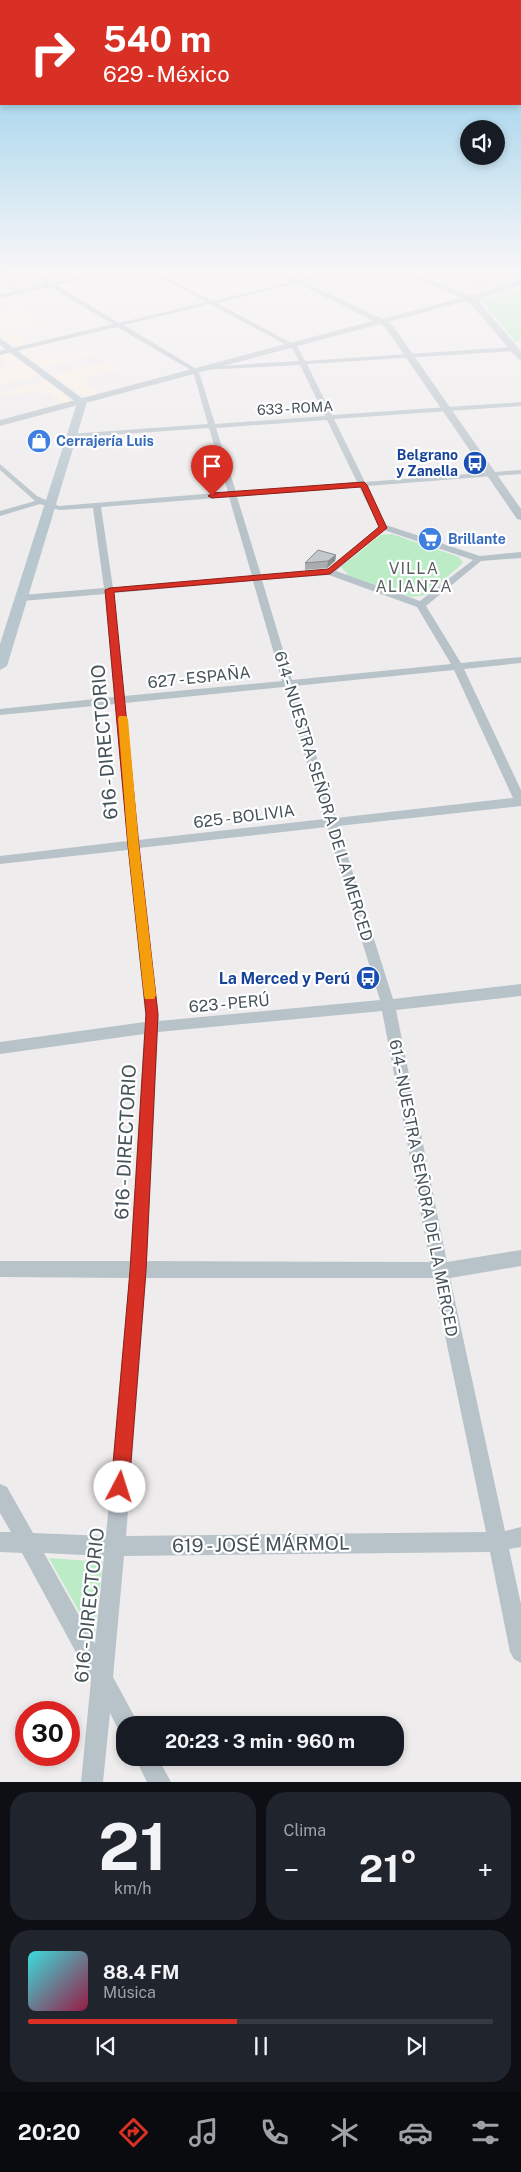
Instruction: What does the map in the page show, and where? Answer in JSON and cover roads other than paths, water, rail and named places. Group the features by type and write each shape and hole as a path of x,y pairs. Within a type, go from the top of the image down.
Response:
{"main road":[{"path":"0,666 2,651 22,598 45,504 82,402 19,354"}],"street":[{"path":"166,354 195,372"},
{"path":"0,423 258,354"},
{"path":"298,354 332,418 383,528 480,559 521,555"},
{"path":"204,368 438,354"},
{"path":"410,356 521,517"},
{"name":"614 - NUESTRA SEÑORA DE LA MERCED","path":"195,372 288,683 388,1006 440,1270 521,1652"},
{"name":"633 - ROMA","path":"70,436 521,404"},
{"path":"0,466 45,504"},
{"path":"0,514 45,504 97,505 521,472"},
{"name":"616 - DIRECTORIO","path":"92,1782 115,1546 138,1271 152,1027 133,846 110,590 97,505"},
{"path":"330,572 383,528"},
{"path":"421,606 480,559"},
{"path":"22,598 330,572 421,606 458,667 521,802"},
{"name":"627 - ESPAÑA","path":"0,712 521,660"},
{"name":"625 - BOLIVIA","path":"0,860 521,802"},
{"name":"623 - PERÚ","path":"0,1048 152,1027 388,1006 521,990"},
{"path":"0,1269 138,1271 455,1270 521,1258"},
{"path":"0,1494 123,1716"},
{"name":"619 - JOSÉ MÁRMOL","path":"0,1542 25,1541 115,1546 498,1542 521,1537"},
{"path":"151,1766 160,1782"}],"place":[{"name":"Cerrajería Luis","path":"39,441"},
{"name":"Belgrano y Zanella","path":"475,463"},
{"name":"Brillante","path":"430,539"},
{"name":"La Merced y Perú","path":"368,978"}],"district":[{"name":"VILLA ALIANZA","path":"414,577"}]}
